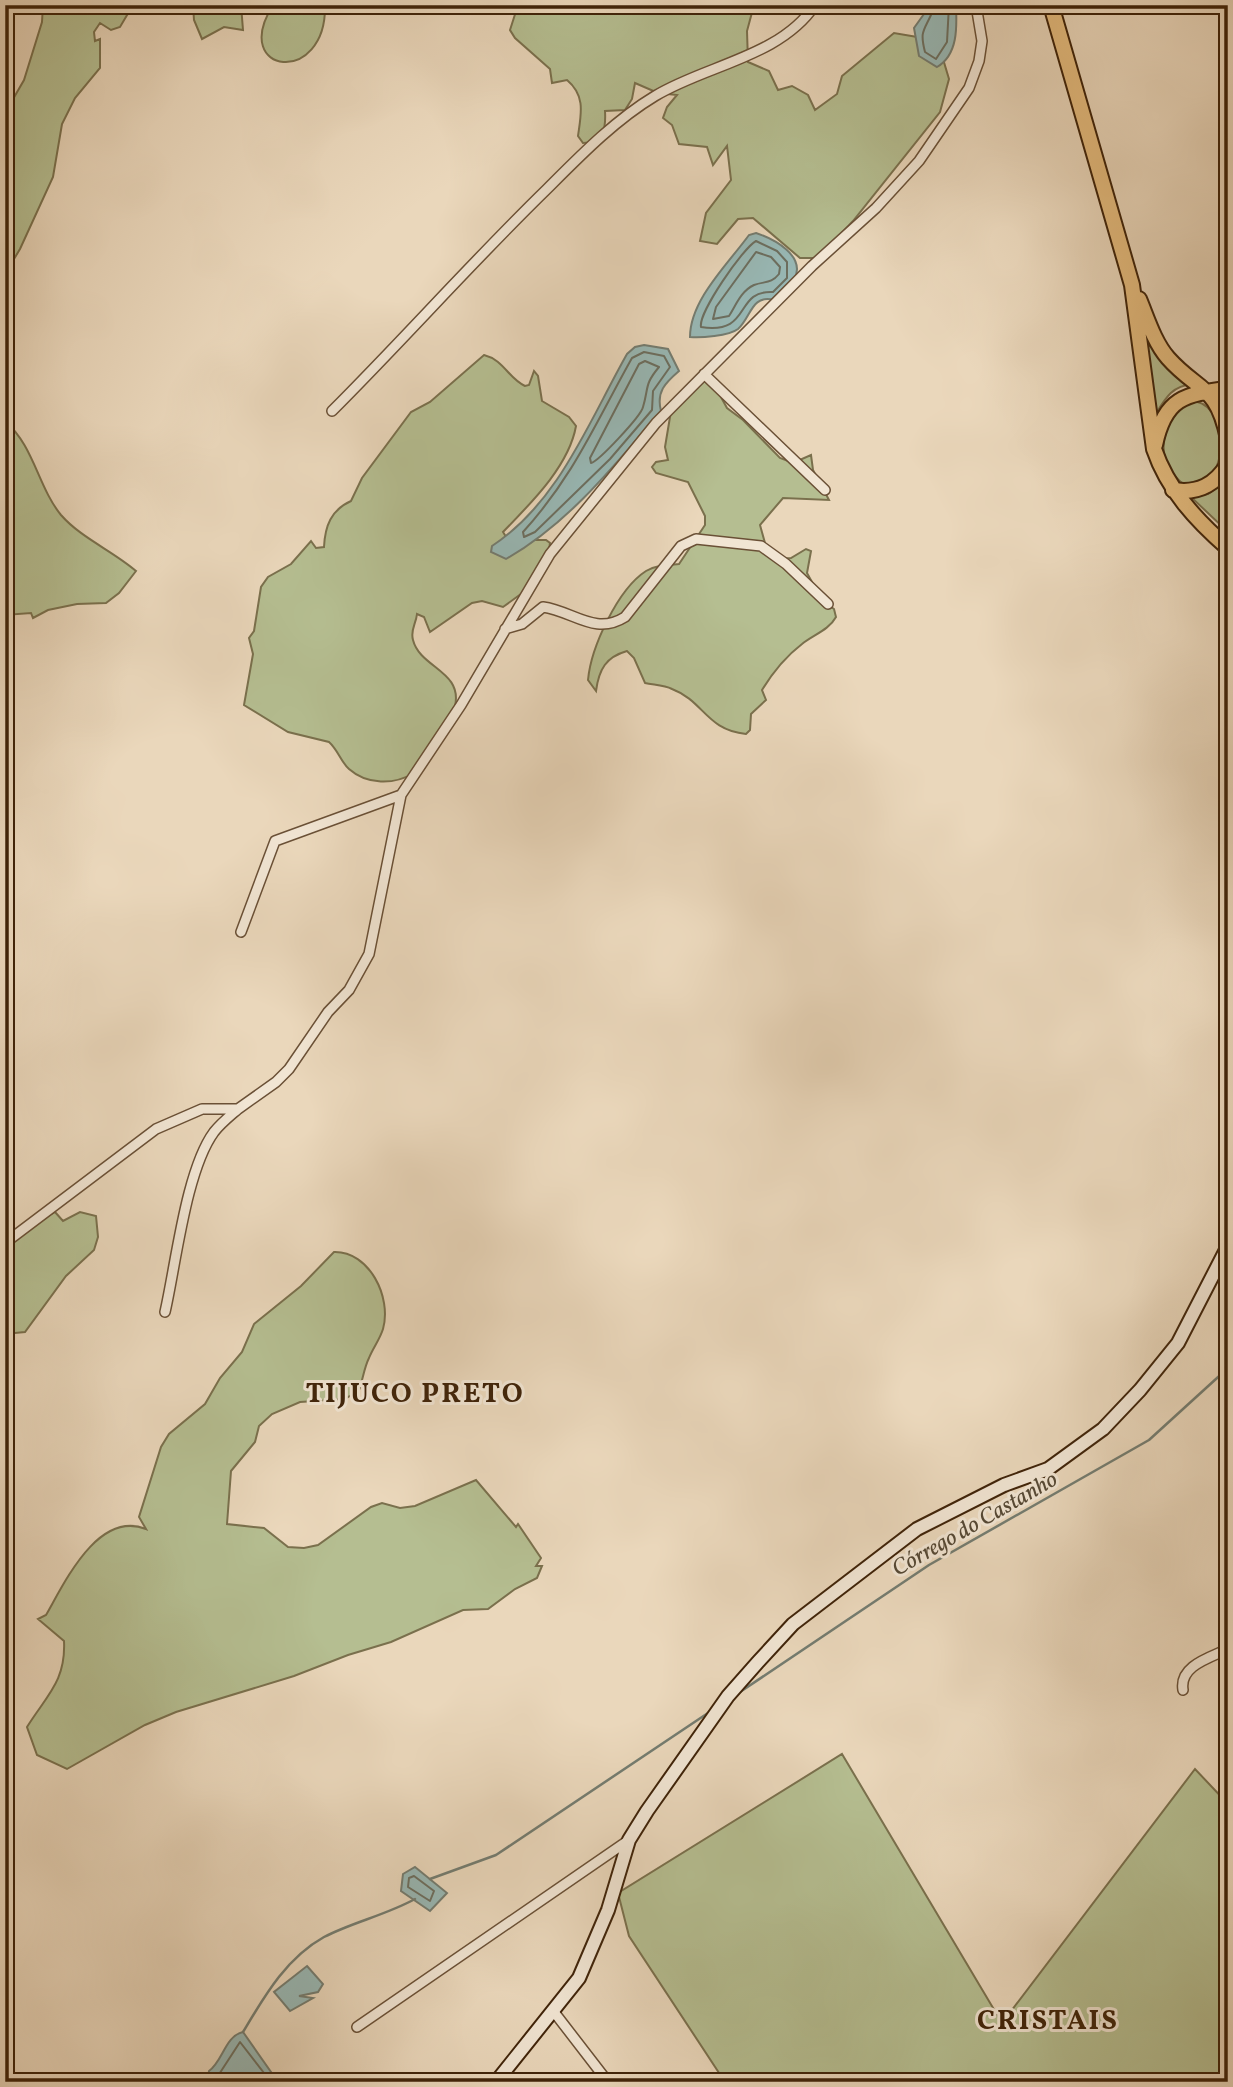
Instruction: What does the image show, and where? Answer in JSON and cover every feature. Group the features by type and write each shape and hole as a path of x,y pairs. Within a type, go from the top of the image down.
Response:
{"main road":[{"path":"1051,5 1132,285 1154,449 1173,489 1194,516 1228,548"},
{"path":"1132,285 1168,357 1210,391 1222,416 1228,439"},
{"path":"1154,449 1162,421 1174,403 1188,395 1228,389"},
{"path":"1173,489 1185,492 1203,488 1219,478 1228,464"},
{"path":"496,2082 579,1978 590,1957 629,1840 728,1696 793,1624 916,1529 1004,1485 1048,1468 1103,1429 1140,1390 1178,1343 1226,1253"}],"street":[{"path":"332,411 397,347 496,238 620,120 667,89 772,43 791,31 815,5"},
{"path":"165,1311 194,1178 203,1152 215,1132 238,1109 289,1069 328,1012 360,974 369,954 401,794 460,705 550,554 656,423 812,265 876,208 938,134 969,88 979,61 982,41 976,5"},
{"path":"704,374 825,490"},
{"path":"505,629 522,624 543,607 586,623 614,624 625,617 681,545 696,539 761,546 786,564 828,604"},
{"path":"241,932 275,841 401,794"},
{"path":"5,1242 156,1129 202,1109 238,1109"},
{"path":"1183,1690 1182,1682 1187,1671 1228,1649"},
{"path":"357,2027 629,1840"},
{"path":"554,2012 608,2082"}],"green space":[{"path":"43,5 133,5 120,27 111,30 100,23 94,32 95,41 100,39 100,68 75,98 62,124 53,177 20,249 5,274 5,113 24,80 42,22"},
{"path":"193,5 241,5 243,30 224,27 202,39 194,20"},
{"path":"273,5 325,5 322,31 312,49 298,59 283,62 271,57 263,46 263,28"},
{"path":"518,5 754,5 747,31 748,62 769,71 778,90 792,86 808,95 815,110 837,94 842,76 894,33 923,38 940,49 949,79 940,112 853,221 818,258 800,258 753,218 738,219 717,244 700,241 706,213 731,180 727,146 713,165 707,147 679,144 672,125 663,118 667,107 677,95 658,93 635,83 632,99 625,110 605,111 602,133 595,140 583,143 578,136 581,106 577,92 567,80 552,83 550,69 515,38 510,30"},
{"path":"1145,324 1193,384 1180,387 1170,394 1155,415"},
{"path":"484,355 491,357 525,386 529,385 534,371 538,376 542,401 569,417 576,426 566,455 557,469 537,496 503,532 508,540 546,540 550,543 549,550 525,591 503,607 482,601 472,603 430,632 424,617 417,614 413,640 424,657 453,685 456,694 455,706 414,773 398,780 381,782 364,778 349,769 329,742 288,732 244,705 253,654 249,638 254,631 261,587 268,577 291,564 311,541 316,548 324,547 330,520 338,509 351,501 362,478 411,412 430,402"},
{"path":"705,378 716,388 727,408 743,420 780,458 793,463 811,455 813,470 829,500 783,498 760,525 765,543 776,559 791,558 806,549 811,551 807,573 822,600 834,609 836,617 825,629 796,649 775,671 762,690 766,700 751,714 750,730 746,734 722,727 683,694 645,683 634,658 627,651 605,665 596,691 588,680 600,636 626,591 646,571 679,564 705,525 705,516 688,482 656,473 652,467 656,462 668,460 665,447 671,411"},
{"path":"1190,401 1202,404 1211,411 1220,436 1220,451 1211,476 1202,484 1186,487 1170,470 1164,441 1175,414"},
{"path":"5,421 23,442 61,515 78,531 136,571 119,593 106,603 77,604 48,610 33,618 31,613 5,615"},
{"path":"1228,480 1228,532 1191,497 1208,494"},
{"path":"55,1212 63,1221 80,1212 96,1216 98,1237 94,1250 66,1276 25,1332 5,1334 5,1240"},
{"path":"334,1252 358,1259 375,1278 384,1303 382,1333 367,1362 359,1390 345,1399 300,1402 272,1414 259,1426 255,1442 231,1471 227,1524 264,1528 288,1547 304,1548 318,1545 371,1507 382,1503 400,1508 415,1506 476,1480 516,1527 518,1524 541,1558 536,1566 542,1566 537,1578 515,1589 488,1609 463,1610 391,1642 294,1676 176,1712 145,1725 67,1769 37,1755 27,1727 54,1687 64,1655 64,1641 38,1619 46,1615 73,1568 98,1539 113,1530 129,1526 146,1529 139,1517 161,1447 169,1434 205,1404 220,1378 242,1352 254,1324 301,1286"},
{"path":"842,1754 1002,2023 1195,1769 1228,1804 1228,2082 725,2082 629,1936 618,1893"}],"water":[{"path":"912,5 956,5 953,48 944,62 937,67 919,56 914,28 924,14 921,8"},
{"path":"756,233 779,244 792,256 797,271 794,280 774,300 760,300 738,329 714,336 690,337 696,310 703,296 749,235"},
{"path":"644,345 668,349 679,371 663,388 660,398 661,411 590,492 550,529 506,559 491,552 492,546 536,507 554,484 627,354 635,347"},
{"path":"415,1867 447,1893 430,1911 401,1891 403,1874"},
{"path":"307,1966 323,1984 318,1992 299,1996 313,1998 290,2011 274,1992"},
{"path":"243,2032 278,2082 207,2082 209,2071 228,2043"}],"waterway":[{"name":"Córrego do Castanho","path":"740,1692 929,1565 1149,1440 1228,1368"},
{"name":"Córrego do Castanho","path":"430,1879 496,1855 708,1713"},
{"name":"Córrego do Castanho","path":"243,2032 277,1979 310,1946 335,1932 415,1899"}],"district":[{"name":"TIJUCO PRETO","path":"415,1392"},
{"name":"CRISTAIS","path":"1048,2019"}]}
